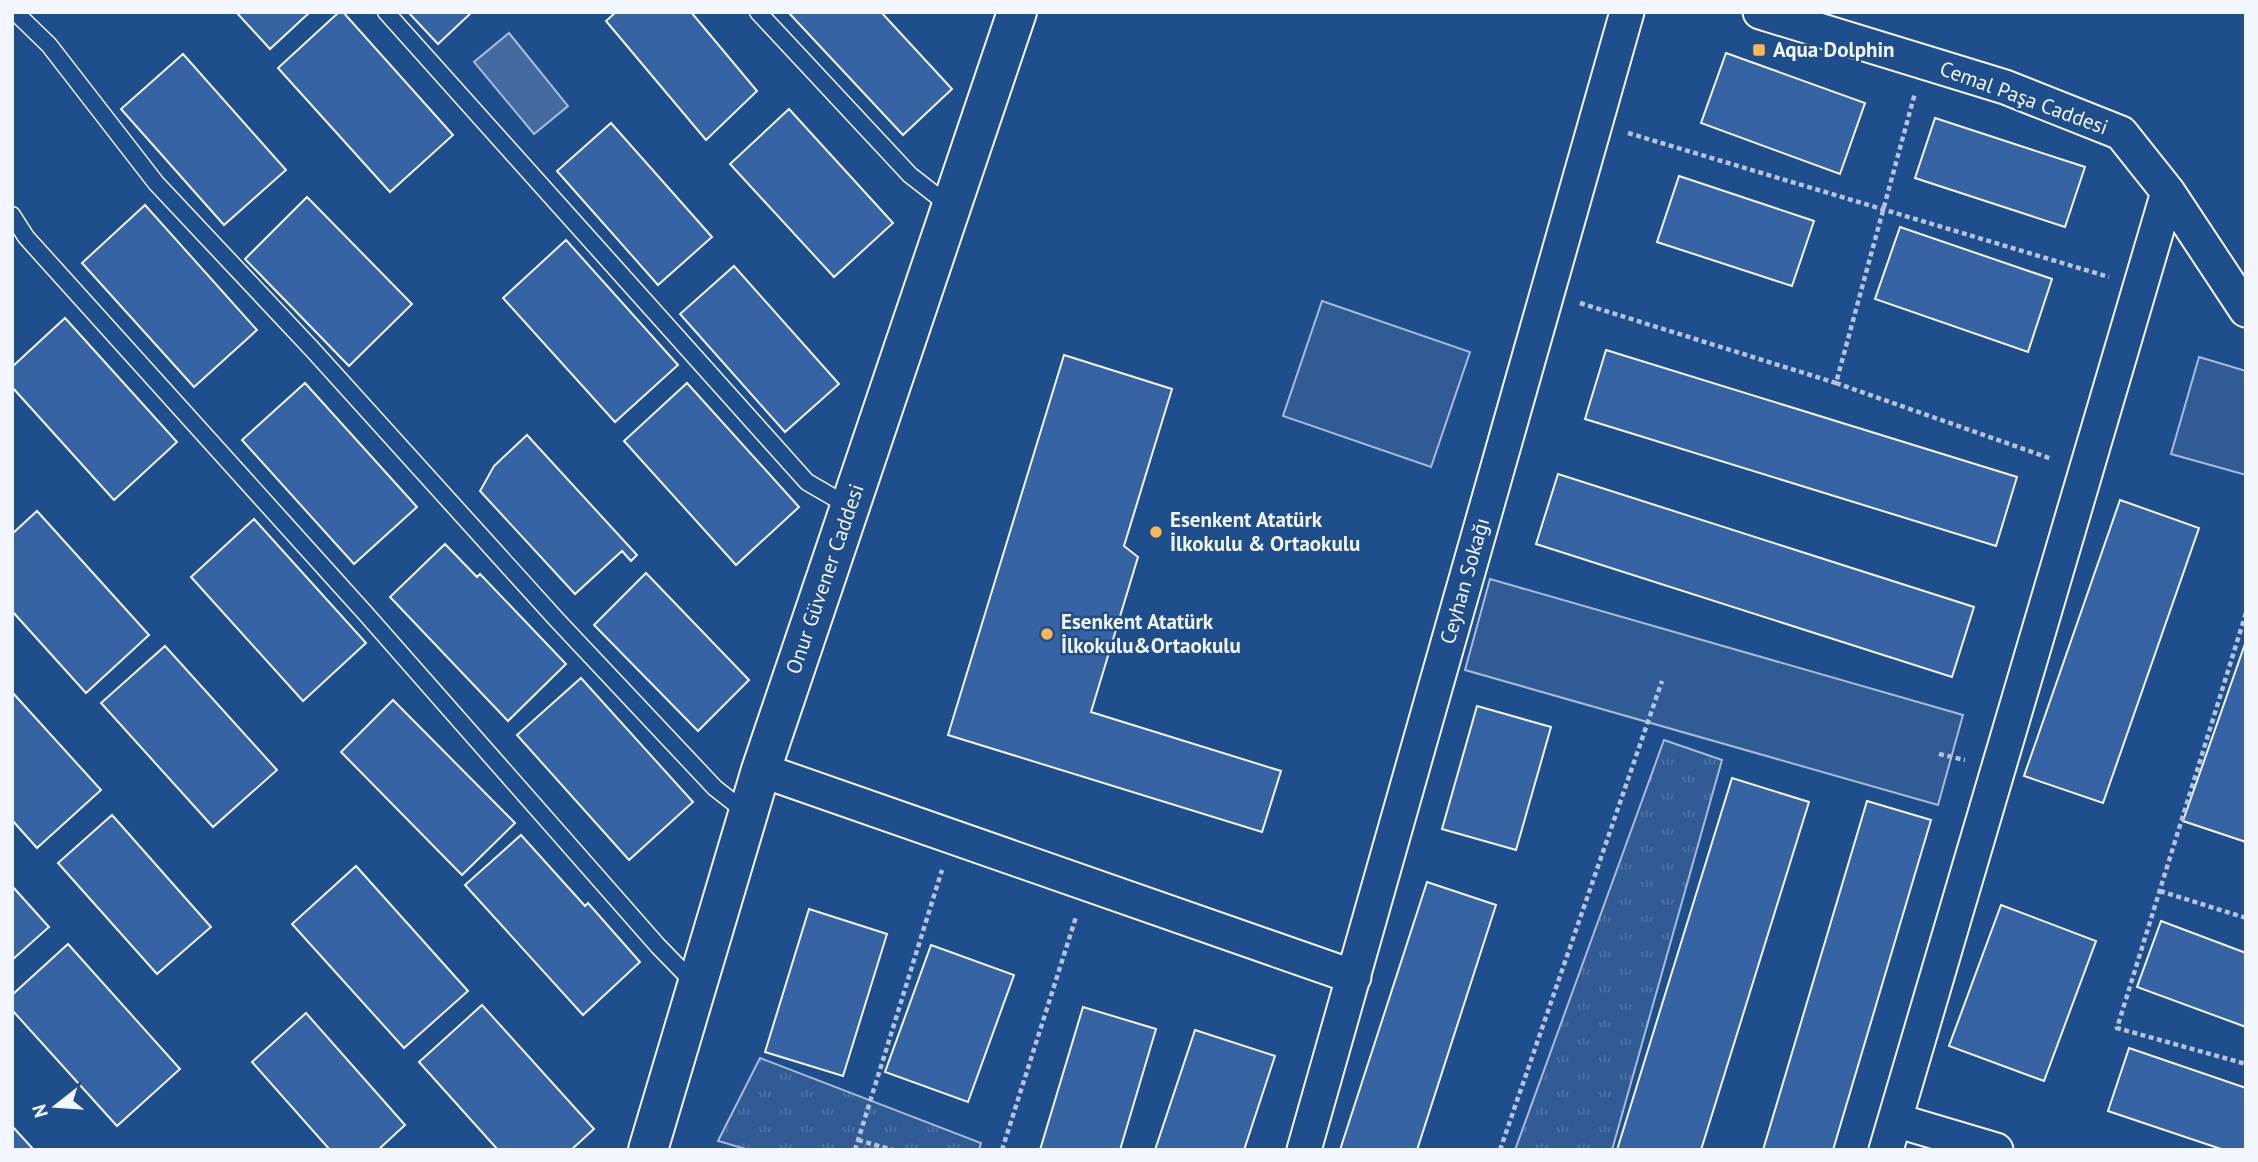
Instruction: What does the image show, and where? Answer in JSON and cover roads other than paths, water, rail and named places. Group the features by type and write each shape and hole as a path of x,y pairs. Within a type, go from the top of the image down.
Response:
{"street":[{"name":"Onur Güvener Caddesi","path":"648,1150 761,770 1017,12"},
{"name":"Ceyhan Sokağı","path":"1304,1150 1627,12"},
{"name":"Cemal Paşa Caddesi","path":"1760,12 2006,87 2121,133 2168,192 2246,310"},
{"path":"1996,1150 1891,1135 2168,192"},
{"path":"761,770 1354,977"}],"lane":[{"path":"15,12 49,45 156,183 312,349 566,630 715,788 748,814"},
{"path":"386,12 807,482 850,507"},
{"path":"758,12 910,175 951,207"},
{"path":"12,215 26,237 366,614 658,946 696,985"}],"place":[{"name":"Aqua Dolphin","path":"1759,50"},
{"name":"Esenkent Atatürk İlkokulu & Ortaokulu","path":"1156,532"},
{"name":"Esenkent Atatürk İlkokulu&Ortaokulu","path":"1047,634"}]}
